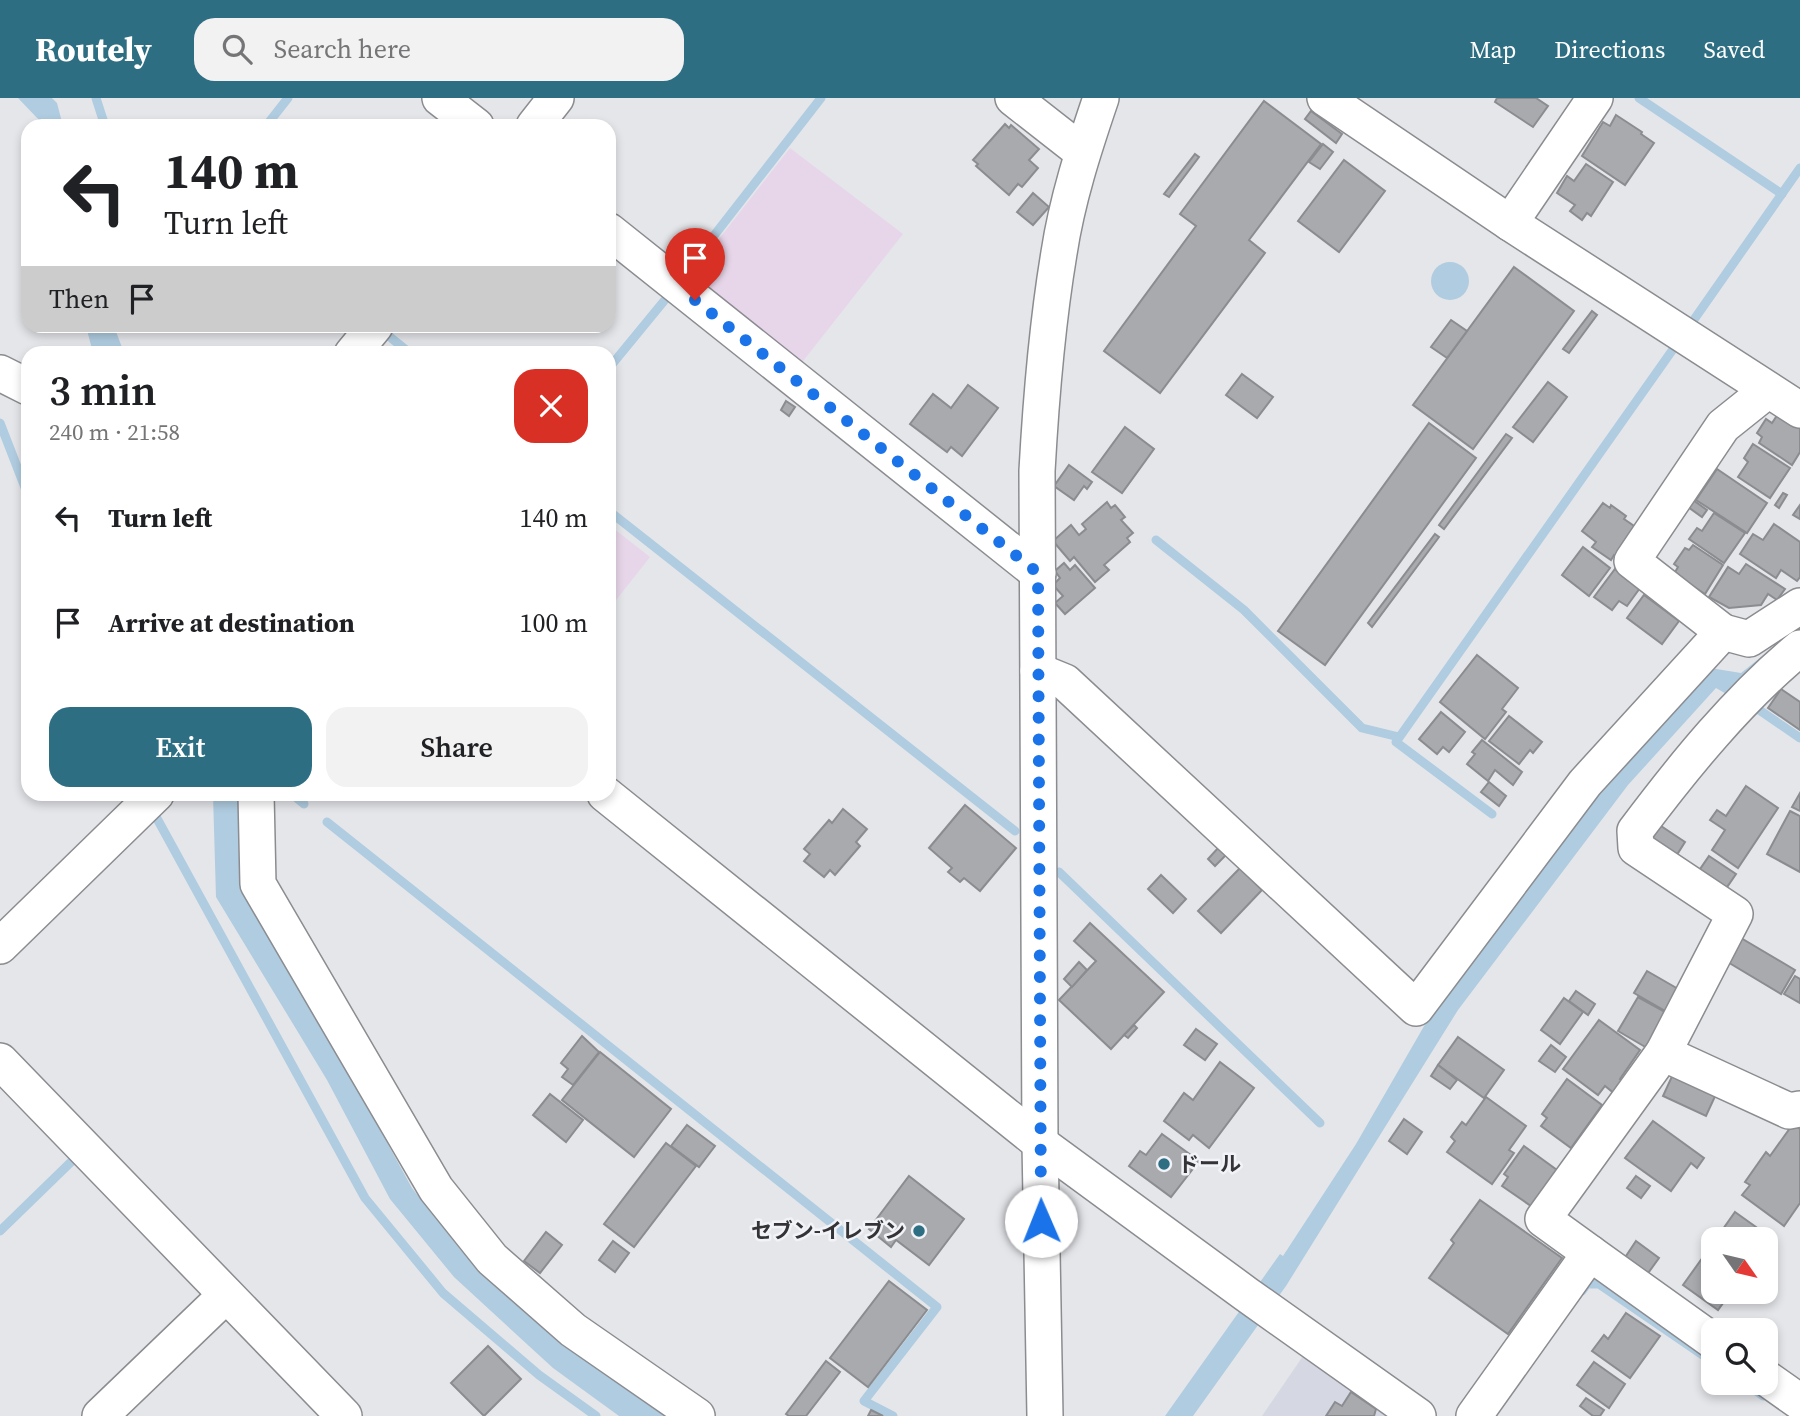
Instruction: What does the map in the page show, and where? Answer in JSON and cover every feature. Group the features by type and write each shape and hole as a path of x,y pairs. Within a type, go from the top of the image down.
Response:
{"street":[{"path":"440,98 467,119"},
{"path":"540,119 556,98"},
{"path":"1013,98 1082,152"},
{"path":"1045,1416 1040,1143 1037,471 1044,362 1059,250 1082,152 1101,98"},
{"path":"1325,98 1510,223 1800,410"},
{"path":"1510,223 1595,98"},
{"path":"616,237 1038,573"},
{"path":"0,373 21,384"},
{"path":"1768,390 1723,426 1632,561 1723,632 1749,639 1800,606"},
{"path":"1038,671 1065,682 1416,1007 1585,783 1723,632"},
{"path":"1701,1332 1543,1219 1663,1053 1735,914 1636,848 1635,831 1660,797 1763,678 1800,648"},
{"path":"0,946 149,801"},
{"path":"256,801 258,884 436,1189 492,1259 573,1330 697,1416"},
{"path":"614,801 1040,1143 1418,1416"},
{"path":"1663,1053 1789,1111 1800,1109"},
{"path":"0,1061 344,1416"},
{"path":"1474,1416 1590,1253"},
{"path":"100,1416 226,1295"},
{"path":"1778,1386 1800,1402"}],"shaded area":[{"path":"790,148 903,234 800,365 690,276"},
{"path":"616,530 650,557 616,600"},
{"path":"1303,1356 1390,1416 1262,1416"}],"water":[{"path":"18,98 52,98 57,103 61,119 38,119"},
{"path":"1450,262 1463,268 1469,281 1463,294 1450,300 1437,294 1431,281 1437,268"},
{"path":"88,333 117,333 121,346 91,346"},
{"path":"1800,626 1800,636 1735,699 1716,688 1628,785 1458,1010 1286,1286 1193,1416 1165,1416 1280,1254 1283,1256 1356,1144 1442,995 1549,853 1710,668 1741,673"},
{"path":"213,801 238,801 242,889 276,941 412,1188 460,1249 553,1336 665,1416 619,1416 553,1368 454,1277 390,1199 327,1080 216,897"}],"building":[{"path":"1497,98 1536,98 1548,106 1533,127 1495,102"},
{"path":"1264,101 1321,144 1249,240 1265,253 1160,393 1104,351 1196,226 1180,214"},
{"path":"1311,111 1342,134 1336,143 1305,119"},
{"path":"1616,115 1654,143 1625,185 1582,156 1603,122 1610,126"},
{"path":"1005,124 1009,128 1011,125 1039,149 1029,160 1038,168 1022,187 1018,184 1009,195 976,166 978,164 973,160"},
{"path":"1323,144 1333,152 1320,169 1309,162"},
{"path":"1195,154 1199,157 1169,197 1164,194"},
{"path":"1344,160 1385,191 1339,252 1298,221"},
{"path":"1586,164 1613,182 1591,216 1587,213 1582,220 1570,211 1575,205 1557,193 1567,176 1574,181"},
{"path":"1033,193 1049,207 1033,225 1017,212"},
{"path":"1514,267 1574,311 1473,449 1413,405"},
{"path":"1592,311 1597,315 1569,353 1563,349"},
{"path":"1451,320 1467,331 1447,358 1431,347"},
{"path":"1242,374 1273,397 1257,418 1226,395"},
{"path":"1548,382 1567,397 1533,442 1513,427"},
{"path":"968,385 998,408 962,456 951,447 947,452 910,424 933,394 951,408"},
{"path":"786,401 795,407 789,416 781,410"},
{"path":"1778,414 1800,429 1800,452 1792,465 1759,443 1762,437 1757,433 1766,419 1772,423"},
{"path":"1429,423 1476,458 1325,665 1278,631"},
{"path":"1125,427 1154,449 1122,493 1092,472"},
{"path":"1506,434 1512,438 1444,529 1439,525"},
{"path":"1753,444 1790,468 1770,498 1738,477 1748,462 1744,458"},
{"path":"1069,465 1092,482 1087,489 1084,486 1074,500 1054,486"},
{"path":"1717,469 1767,503 1747,533 1696,500"},
{"path":"1783,493 1787,495 1779,508 1775,505"},
{"path":"1693,500 1707,510 1702,517 1688,507"},
{"path":"1107,502 1111,508 1115,505 1125,517 1121,520 1133,533 1127,538 1130,542 1104,565 1109,570 1095,582 1074,557 1070,561 1053,541 1071,525 1079,535 1086,529 1082,524"},
{"path":"1603,503 1610,508 1611,505 1626,516 1624,519 1640,530 1619,558 1614,555 1611,560 1592,547 1596,542 1582,531"},
{"path":"1800,505 1800,519 1793,515"},
{"path":"1714,513 1745,533 1724,563 1689,539 1697,528 1702,531"},
{"path":"1774,524 1800,542 1800,577 1797,581 1781,570 1776,578 1740,554 1753,534 1763,540"},
{"path":"1435,534 1439,537 1372,627 1368,623"},
{"path":"1693,545 1723,565 1705,594 1674,574 1678,567 1674,564 1685,548 1689,550"},
{"path":"1583,547 1610,568 1589,596 1562,575"},
{"path":"1064,563 1070,570 1075,565 1095,588 1065,614 1055,603 1063,596 1053,585 1060,578 1055,571"},
{"path":"1746,564 1785,589 1777,600 1768,594 1761,605 1729,608 1709,597 1728,567 1739,574"},
{"path":"1615,569 1640,588 1627,606 1619,601 1612,610 1594,597"},
{"path":"1644,595 1679,621 1662,644 1627,618"},
{"path":"1477,655 1518,688 1502,709 1506,712 1485,739 1440,702"},
{"path":"1781,689 1800,702 1800,730 1768,708"},
{"path":"1441,712 1465,732 1449,752 1443,747 1437,754 1419,739"},
{"path":"1509,716 1542,742 1533,753 1530,750 1519,764 1489,741"},
{"path":"1482,740 1522,772 1513,785 1495,770 1488,781 1467,764 1475,754 1472,752"},
{"path":"1489,782 1506,796 1499,806 1481,792"},
{"path":"1746,786 1778,808 1738,868 1712,850 1725,830 1710,820 1717,810 1726,816"},
{"path":"1800,793 1800,811 1792,807"},
{"path":"965,805 1016,848 980,891 964,878 960,882 948,872 952,868 929,848"},
{"path":"843,809 867,829 856,842 860,846 835,875 830,870 824,877 804,861 810,854 804,849 829,820 832,823"},
{"path":"1790,811 1800,816 1800,872 1767,854"},
{"path":"1658,824 1685,842 1673,861 1646,842"},
{"path":"1219,847 1226,855 1215,866 1208,859"},
{"path":"1709,856 1736,874 1723,893 1696,875"},
{"path":"1240,868 1262,890 1221,933 1198,911"},
{"path":"1161,875 1186,899 1173,913 1148,889"},
{"path":"1090,923 1164,992 1111,1049 1059,1000 1096,961 1074,941"},
{"path":"1741,938 1795,970 1781,994 1726,961"},
{"path":"1079,962 1087,970 1072,987 1064,979"},
{"path":"1647,971 1680,990 1667,1012 1634,993"},
{"path":"1795,976 1800,979 1800,1003 1784,994"},
{"path":"1576,991 1595,1004 1588,1015 1569,1001"},
{"path":"1638,997 1667,1013 1647,1048 1618,1031"},
{"path":"1564,998 1583,1012 1560,1044 1541,1030"},
{"path":"1599,1020 1640,1050 1620,1079 1624,1082 1615,1094 1605,1086 1598,1095 1563,1069"},
{"path":"1134,1025 1137,1028 1128,1038 1124,1035"},
{"path":"1196,1029 1217,1044 1205,1060 1184,1045"},
{"path":"582,1036 599,1052 573,1085 562,1077 568,1069 561,1063"},
{"path":"1458,1037 1504,1070 1484,1098 1438,1065"},
{"path":"1551,1045 1566,1057 1555,1072 1539,1061"},
{"path":"600,1052 671,1109 634,1157 562,1100"},
{"path":"1220,1062 1254,1088 1209,1148 1193,1135 1189,1140 1164,1121 1184,1093 1193,1100"},
{"path":"1438,1065 1457,1080 1450,1089 1431,1076"},
{"path":"1674,1072 1717,1092 1706,1116 1663,1096"},
{"path":"1567,1079 1602,1105 1571,1148 1541,1126 1547,1118 1542,1114"},
{"path":"550,1094 583,1120 566,1142 533,1115"},
{"path":"1486,1097 1526,1126 1509,1150 1514,1153 1492,1184 1447,1152 1455,1141 1451,1137 1462,1122 1466,1125"},
{"path":"1404,1119 1422,1132 1407,1154 1389,1141"},
{"path":"1653,1121 1704,1158 1697,1168 1691,1163 1671,1191 1625,1158"},
{"path":"1793,1124 1800,1129 1800,1203 1784,1226 1742,1195 1750,1185 1745,1182 1766,1152 1770,1156"},
{"path":"687,1125 715,1146 699,1167 671,1146"},
{"path":"1162,1134 1199,1161 1171,1197 1129,1166 1140,1151 1146,1155"},
{"path":"666,1143 696,1166 634,1247 604,1224"},
{"path":"1524,1146 1557,1170 1531,1206 1502,1186 1508,1177 1504,1174"},
{"path":"909,1176 964,1219 929,1265 896,1240 891,1247 869,1229"},
{"path":"1636,1176 1650,1186 1641,1198 1627,1188"},
{"path":"1480,1200 1562,1258 1508,1334 1429,1278 1454,1243 1451,1240"},
{"path":"1735,1212 1756,1227 1724,1227"},
{"path":"546,1232 562,1245 540,1273 524,1261"},
{"path":"613,1241 629,1253 615,1272 599,1260"},
{"path":"1636,1241 1659,1258 1646,1276 1624,1259"},
{"path":"1701,1260 1701,1298 1683,1285"},
{"path":"889,1281 927,1310 868,1387 830,1358"},
{"path":"1710,1304 1722,1304 1718,1310"},
{"path":"1626,1313 1660,1336 1630,1378 1592,1351 1604,1335 1608,1339"},
{"path":"488,1346 521,1379 484,1416 451,1383"},
{"path":"826,1361 840,1372 806,1416 786,1414"},
{"path":"1594,1362 1625,1384 1609,1408 1577,1385"},
{"path":"1351,1392 1376,1409 1374,1416 1326,1416 1335,1402 1342,1406"},
{"path":"1586,1398 1604,1410 1600,1416 1593,1416 1580,1406"},
{"path":"871,1410 883,1416 868,1416"}],"waterway":[{"path":"96,98 103,119"},
{"path":"272,119 288,98"},
{"path":"688,269 821,98"},
{"path":"1639,98 1782,194"},
{"path":"1693,321 1800,168"},
{"path":"616,359 664,301"},
{"path":"390,337 401,346"},
{"path":"1492,814 1396,742 1676,345"},
{"path":"0,423 21,477"},
{"path":"616,517 1015,831"},
{"path":"1156,540 1244,610 1362,728 1399,737"},
{"path":"1752,705 1800,738"},
{"path":"300,801 304,804"},
{"path":"154,813 365,1198 443,1293 539,1375 596,1416"},
{"path":"327,822 937,1307 864,1401 893,1416"},
{"path":"1059,872 1320,1123"},
{"path":"0,1231 72,1161"},
{"path":"1582,1291 1587,1284 1599,1284 1701,1354"}],"place":[{"name":"ドール","path":"1164,1164"},
{"name":"セブン-イレブン","path":"919,1231"}],"route":[{"path":"695,300 1038,573 1041,1221"}]}
